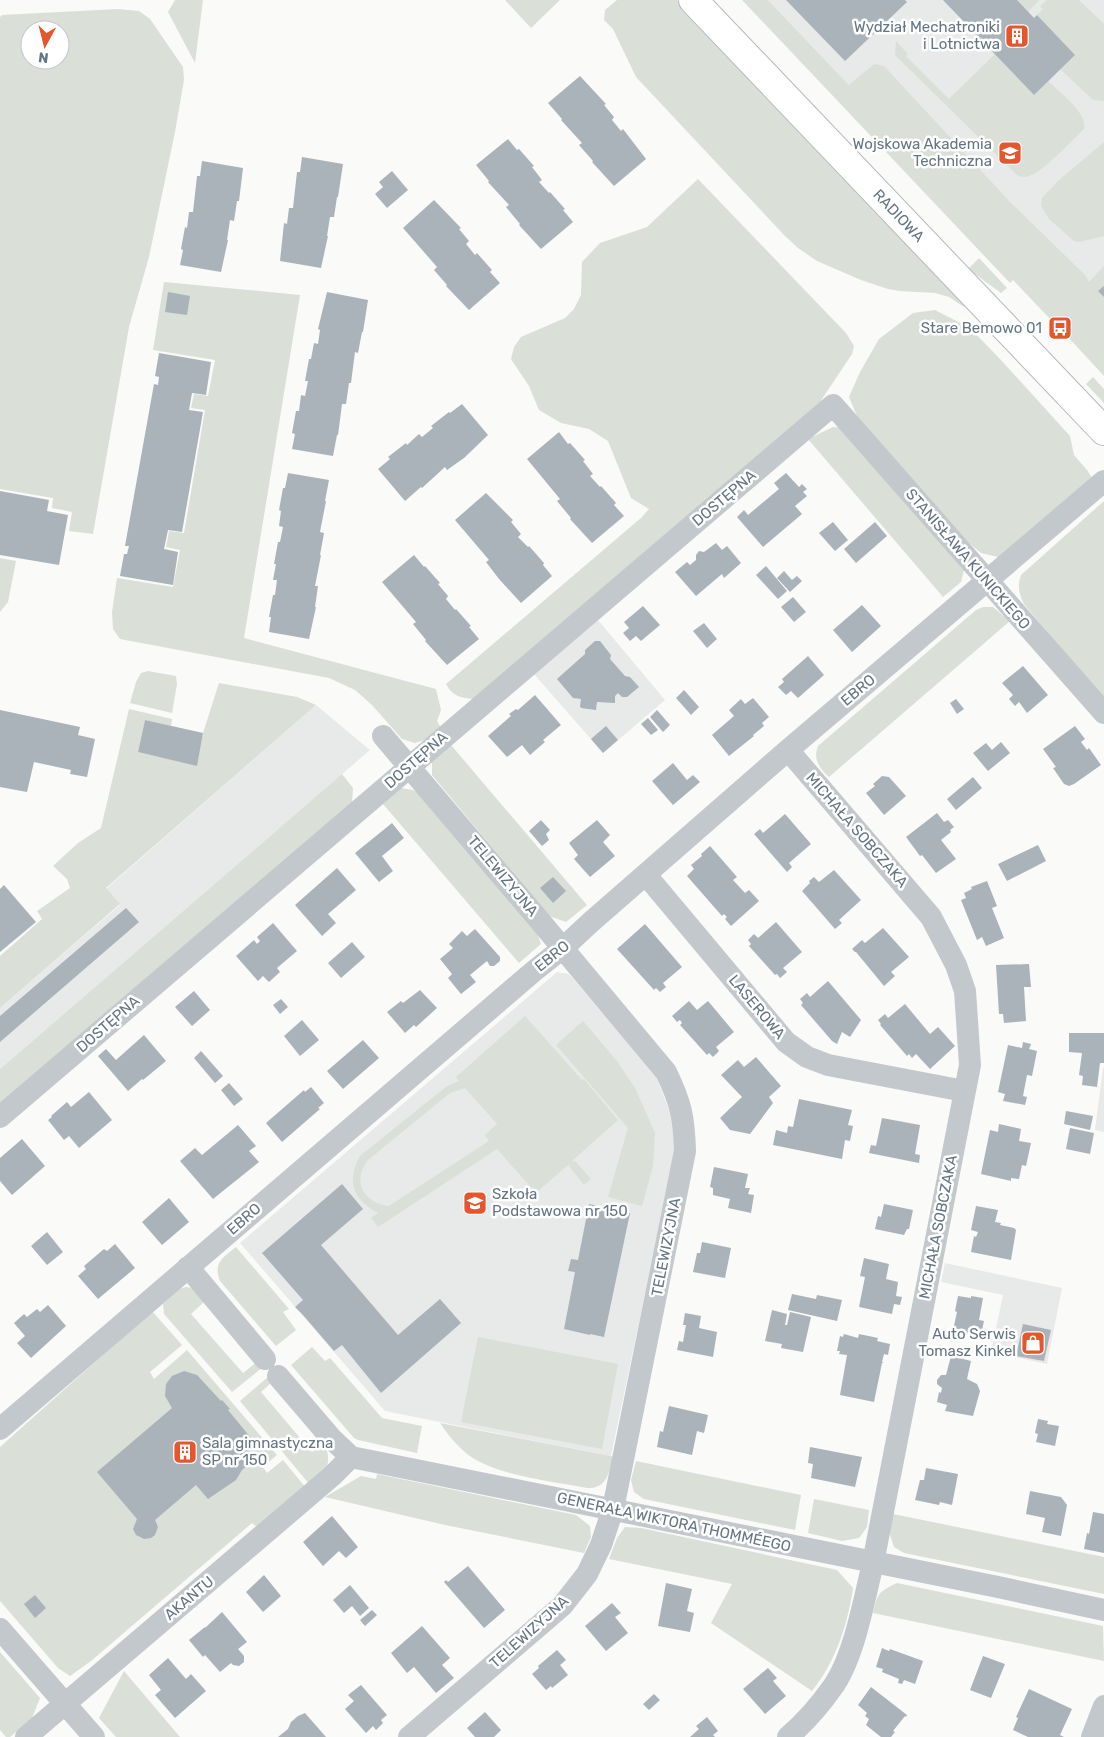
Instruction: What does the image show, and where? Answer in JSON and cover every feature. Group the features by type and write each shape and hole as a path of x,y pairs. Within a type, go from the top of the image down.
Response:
{"main road":[{"name":"RADIOWA","path":"693,0 1104,431"}],"street":[{"name":"STANISŁAWA KUNICKIEGO","path":"832,405 1104,713"},
{"name":"DOSTĘPNA","path":"0,1117 832,405"},
{"name":"EBRO","path":"0,1429 563,948 788,750 1104,481"},
{"name":"TELEWIZYJNA","path":"383,736 666,1072 677,1094 682,1110 685,1131 685,1151 614,1509 601,1545 587,1574 562,1606 409,1737"},
{"name":"MICHAŁA SOBCZAKA","path":"788,750 931,916 956,965 965,991 970,1064 873,1563 857,1630 846,1660 833,1687 788,1737"},
{"name":"LASEROWA","path":"646,875 786,1042 807,1056 828,1065 964,1091"},
{"path":"188,1267 331,1438 352,1457"},
{"name":"GENERAŁA WIKTORA THOMMÉEGO","path":"352,1457 1104,1610"},
{"name":"AKANTU","path":"26,1737 352,1457"},
{"path":"0,1629 94,1737"},
{"path":"1092,1737 1104,1706"}],"shaded area":[{"path":"175,0 203,0 195,63 168,12"},
{"path":"505,0 560,0 531,28"},
{"path":"617,0 677,0 968,304 964,307 949,297 935,293 888,289 861,280 817,261 798,248 636,77 613,29 604,20 605,10"},
{"path":"742,0 768,0 849,85 874,64 884,66 1011,203 1085,275 1089,282 1104,266 1104,376 1068,337 1071,334 1057,319 1053,322 1013,280 1010,283"},
{"name":"Wojskowa Akademia Techniczna","path":"768,0 1104,0 1104,348 849,85"},
{"path":"1017,0 1039,0 1028,12"},
{"path":"1047,0 1079,0 1104,24 1104,101 1093,100 1060,69 1075,55 1037,15 1043,9 1040,6"},
{"path":"118,9 139,11 150,19 183,67 184,80 175,132 149,257 129,327 93,534 69,531 72,512 52,508 53,498 0,489 0,17 2,15"},
{"path":"896,41 908,54 906,56 949,99 995,54 1034,95 1048,81 1082,116 1084,129 1039,171 1025,177 1018,175 895,55"},
{"path":"1104,142 1104,236 1079,242 1074,241 1049,219 1041,206 1042,198 1059,180"},
{"path":"698,179 846,333 854,346 852,354 820,402 474,699 457,696 446,684 641,518 649,509 631,498 608,441 589,429 561,423 539,410 529,386 511,359 514,347 521,337 565,318 574,309 581,295 582,262 600,243 647,227"},
{"path":"979,258 1007,288 1001,293 968,269"},
{"path":"164,282 300,295 244,638 436,689 441,710 437,721 441,728 427,739 415,743 402,739 372,705 355,690 329,678 120,639 113,629 112,612 117,578 173,587 180,550 166,547 169,531 184,533 205,410 191,408 194,394 208,396 215,360 153,350"},
{"path":"935,310 970,328 1000,359 1070,436 1074,455 1092,478 1002,558 981,553 959,535 859,421 849,397 860,372 879,339 913,313"},
{"path":"1093,377 1104,389 1104,403 1086,384"},
{"path":"833,427 845,428 965,566 961,582 943,597 808,439"},
{"path":"1104,501 1104,700 1024,604 1019,586 1021,575"},
{"path":"0,558 16,561 8,602 0,612"},
{"path":"983,607 993,607 1010,621 829,777 818,763 816,755 818,746 976,610"},
{"path":"598,620 665,700 603,753 534,674"},
{"path":"148,671 176,676 177,684 172,713 130,703 136,682 141,673"},
{"path":"219,683 297,697 316,705 106,888 120,904 0,1008 0,956 42,919 37,911 70,888 67,879 53,866 78,843 101,828 129,709 172,719 171,726 145,720 138,752 196,765 203,733"},
{"path":"316,705 370,750 0,1069 0,1008 120,905 106,889"},
{"path":"451,745 587,905 566,922 549,916 432,775 432,761"},
{"path":"342,774 353,788 352,803 0,1107 0,1069"},
{"path":"401,788 420,793 535,927 541,944 519,963 383,804"},
{"name":"Szkoła Podstawowa nr 150","path":"557,972 569,974 655,1074 670,1112 674,1130 675,1150 611,1456 385,1411 240,1243"},
{"path":"525,1016 582,1080 584,1079 618,1120 572,1161 575,1161 591,1179 584,1185 569,1164 536,1193 497,1149 378,1227 371,1218 378,1213 363,1202 354,1189 353,1174 360,1156 447,1086 459,1081 456,1077","holes":["465,1088 497,1124 485,1135 489,1141 389,1206 373,1200 363,1190 361,1176 368,1160 450,1093"]},
{"path":"583,1021 617,1061 635,1088 655,1133 653,1166 642,1206 608,1197 628,1128 556,1045"},
{"path":"1104,1068 1104,1132 1095,1130"},
{"path":"236,1247 289,1309 283,1312 296,1330 276,1346 220,1281 218,1265"},
{"path":"945,1263 1062,1288 1047,1364 991,1352 1003,1295 941,1282"},
{"path":"193,1288 204,1302 191,1314 243,1373 257,1362 263,1367 232,1392 164,1314 163,1304 179,1289"},
{"path":"152,1311 182,1345 150,1372 154,1379 187,1350 277,1455 263,1467 267,1473 283,1460 306,1488 258,1528 252,1523 91,1661 70,1676 58,1668 0,1601 0,1447"},
{"path":"478,1337 618,1364 602,1449 461,1422"},
{"path":"312,1347 325,1361 330,1358 382,1418 422,1426 417,1453 354,1438 291,1365"},
{"path":"268,1377 273,1381 261,1392 312,1452 324,1442 328,1456 327,1466 321,1475 310,1485 240,1401"},
{"path":"440,1423 613,1457 606,1479 599,1486 593,1488 531,1478 503,1471 472,1458 457,1444"},
{"path":"636,1461 801,1495 795,1530 644,1499 634,1492 631,1480"},
{"path":"377,1474 576,1515 590,1526 591,1537 584,1553 445,1525 325,1497 361,1476 376,1479"},
{"path":"814,1499 869,1510 867,1527 859,1538 842,1541 808,1533"},
{"path":"893,1514 1104,1557 1104,1594 904,1553 894,1547 889,1532"},
{"path":"625,1527 641,1528 837,1570 853,1588 851,1602 834,1656 812,1691 711,1623 732,1584 609,1559 617,1538"},
{"path":"897,1583 1103,1626 1104,1661 873,1613 876,1601 882,1591"},
{"path":"0,1652 40,1698 32,1718 10,1737 6,1737 0,1730"},
{"path":"124,1671 180,1737 116,1737 99,1718"}],"building":[{"path":"786,0 905,0 907,2 845,61"},
{"name":"Wydział Mechatroniki i Lotnictwa","path":"943,0 1017,0 1034,18 1037,15 1075,55 1034,95"},
{"path":"580,76 606,104 604,105 614,117 612,120 621,131 623,129 646,159 614,186 592,162 579,145 582,143 548,103"},
{"path":"508,139 534,166 532,167 542,180 539,182 565,209 563,210 573,222 541,249 519,225 506,207 509,205 488,182 476,165"},
{"path":"302,157 343,164 334,217 330,217 321,268 280,261 284,223 287,224 289,208 293,208 297,172 300,172"},
{"path":"202,161 243,168 239,201 237,201 234,221 230,220 221,272 180,265 185,227 187,228 189,212 193,212 197,176 200,176"},
{"path":"392,171 408,190 387,208 375,194 383,187 379,182"},
{"path":"434,200 461,228 459,229 469,241 466,244 492,270 490,272 500,283 469,310 446,286 434,270 437,267 403,228"},
{"path":"1104,286 1104,297 1098,291"},
{"path":"168,292 190,296 187,315 165,312"},
{"path":"327,292 368,300 358,353 355,352 346,404 342,404 333,456 292,449 295,434 292,433 296,411 299,411 301,395 305,396 308,381 305,381 309,359 311,359 314,343 318,344 320,330 318,329"},
{"path":"159,353 211,362 206,395 192,393 189,410 203,412 182,532 168,530 164,549 178,552 173,585 120,576 124,554 127,554 129,546 125,546 154,384 158,385 159,377 155,376"},
{"path":"462,404 488,435 464,458 447,470 445,467 405,501 378,469 390,459 388,457 406,443 407,445 419,434 422,437 433,428 431,426"},
{"path":"559,432 568,444 570,443 585,460 583,461 593,474 590,476 616,503 614,505 624,516 592,543 570,519 557,501 560,499 527,459"},
{"path":"288,473 329,480 320,532 324,533 315,586 318,586 316,607 309,639 269,632 271,617 269,617 277,580 273,580 276,564 274,564 283,527 279,526 281,511 279,510"},
{"path":"786,473 799,487 802,484 807,489 803,492 807,496 795,506 802,514 763,547 737,517 744,510 748,515 779,489 774,483"},
{"path":"0,491 49,500 47,511 68,515 59,565 0,555"},
{"path":"486,493 513,520 511,522 521,534 518,537 544,563 543,565 552,576 521,603 499,579 486,562 489,560 455,520"},
{"path":"833,522 848,540 835,551 819,533"},
{"path":"875,522 887,536 856,563 844,549"},
{"path":"716,543 722,550 727,546 741,563 724,578 722,574 696,596 675,572 687,562 690,565 696,560 696,555 699,551 704,552"},
{"path":"414,555 440,583 438,584 448,596 446,599 471,626 469,627 479,639 447,665 425,641 413,624 416,622 382,582"},
{"path":"766,566 787,591 778,599 756,575"},
{"path":"784,571 792,580 797,576 802,581 790,592 777,578"},
{"path":"793,597 806,612 794,622 781,607"},
{"path":"862,605 881,626 852,652 833,630"},
{"path":"643,606 660,625 641,641 636,636 630,641 623,633 629,628 624,622"},
{"path":"704,623 717,639 707,648 693,631"},
{"path":"595,641 600,641 611,655 610,659 625,676 630,677 639,687 627,697 622,697 618,693 615,696 615,703 597,702 596,710 581,708 581,699 573,698 557,679 585,654 585,650"},
{"path":"808,656 824,675 798,698 791,691 786,695 778,687 784,682 782,679"},
{"path":"1023,666 1048,695 1027,713 1019,702 1015,706 1009,699 1013,695 1002,683"},
{"path":"684,690 699,707 691,715 676,698"},
{"path":"535,695 561,725 543,740 545,742 530,755 522,745 507,757 488,736 511,716 509,714 516,709 518,710"},
{"path":"753,698 769,717 762,723 764,726 754,736 729,756 712,735 734,716 729,710 741,699 745,704"},
{"path":"956,699 964,709 957,714 950,703"},
{"path":"0,710 80,727 78,735 95,739 87,777 70,774 71,770 34,762 27,792 0,787"},
{"path":"657,710 670,725 663,732 650,717"},
{"path":"648,718 658,730 651,735 641,724"},
{"path":"145,720 203,733 197,766 138,752"},
{"path":"606,726 618,740 603,753 591,739"},
{"path":"1075,726 1085,739 1081,742 1087,750 1089,748 1101,765 1069,786 1064,784 1053,768 1056,767 1043,749"},
{"path":"1001,742 1010,753 988,771 973,753 986,743 992,750"},
{"path":"673,763 687,780 693,775 700,782 673,805 652,781"},
{"path":"882,776 889,777 906,796 884,815 866,793 875,786 873,784"},
{"path":"973,777 982,788 956,810 947,799"},
{"path":"937,813 944,822 948,820 954,827 941,840 956,859 936,873 906,837"},
{"path":"785,814 811,844 789,863 792,867 787,872 754,834 760,829 763,833"},
{"path":"541,820 550,830 546,834 549,840 542,846 529,831"},
{"path":"597,820 610,835 603,842 615,856 590,877 574,859 578,855 569,843"},
{"path":"392,823 404,838 382,856 393,871 379,882 355,853"},
{"path":"1038,845 1046,861 1007,881 998,864"},
{"path":"710,846 737,877 733,880 745,893 749,890 759,901 731,926 725,919 727,917 724,914 722,916 687,876 694,869 691,865"},
{"path":"337,868 356,890 328,914 336,923 322,936 295,905"},
{"path":"834,870 861,900 839,920 842,923 835,929 802,891 814,877 819,882"},
{"path":"553,877 566,891 553,903 540,888"},
{"path":"987,881 997,906 992,908 1004,938 986,946 982,937 977,940 961,900 966,898 964,893 972,889 971,887"},
{"path":"4,885 36,922 0,952 0,889"},
{"path":"126,908 139,922 0,1042 0,1016"},
{"path":"776,922 802,952 783,968 787,972 780,978 777,974 775,975 749,946 751,944 748,940 754,934 758,938"},
{"path":"273,923 297,951 277,968 280,972 269,982 263,976 258,981 236,956 254,940 257,944 260,941 257,937"},
{"path":"645,924 682,967 663,983 666,987 660,992 656,988 654,990 617,949"},
{"path":"883,928 909,957 891,972 895,976 884,986 852,949 862,940 865,943"},
{"path":"475,929 500,957 500,961 494,966 490,966 487,961 470,975 476,982 461,994 448,978 452,974 440,959 453,948 449,944 462,931 467,936"},
{"path":"352,942 365,957 341,978 328,963"},
{"path":"1029,964 1031,987 1024,987 1026,1021 1004,1023 1003,1014 999,1014 996,965"},
{"path":"828,981 861,1020 850,1037 842,1032 837,1044 832,1041 801,1005 803,1003 800,999 807,993 810,997"},
{"path":"420,990 437,1008 416,1027 414,1025 405,1033 387,1012"},
{"path":"194,991 210,1010 192,1026 175,1007"},
{"path":"281,999 288,1007 280,1014 273,1005"},
{"path":"689,1001 697,1010 708,1001 734,1032 716,1047 719,1051 713,1057 709,1053 707,1055 680,1025 682,1023 680,1020 677,1022 672,1016"},
{"path":"905,1004 930,1034 938,1027 955,1046 930,1069 916,1054 912,1058 909,1054 907,1056 880,1025 878,1020 885,1014 888,1018"},
{"path":"302,1020 319,1040 300,1056 284,1036"},
{"path":"1069,1033 1104,1033 1104,1063 1100,1063 1097,1087 1082,1085 1083,1076 1079,1075 1082,1053 1069,1052"},
{"path":"144,1035 166,1061 128,1091 98,1056 106,1049 116,1060"},
{"path":"363,1040 379,1058 343,1089 327,1071"},
{"path":"1023,1042 1031,1044 1029,1049 1037,1051 1032,1076 1027,1075 1023,1096 1027,1097 1025,1105 1003,1101 1005,1094 998,1092 1008,1045 1022,1048"},
{"path":"201,1051 223,1076 215,1083 194,1058"},
{"path":"756,1057 781,1086 769,1097 773,1103 750,1134 730,1130 720,1118 742,1097 721,1075 738,1060 744,1067"},
{"path":"229,1083 243,1099 234,1106 221,1090"},
{"path":"311,1087 324,1103 318,1108 320,1109 282,1142 266,1123 304,1090 305,1092"},
{"path":"89,1092 112,1120 79,1148 69,1136 64,1140 48,1120 67,1102 71,1107"},
{"path":"799,1099 852,1110 848,1125 853,1126 850,1141 845,1140 842,1159 773,1145 776,1130 787,1133 788,1126 793,1127"},
{"path":"1066,1111 1093,1116 1090,1130 1064,1124"},
{"path":"882,1118 920,1125 915,1154 920,1155 919,1163 869,1153 871,1145 876,1146"},
{"path":"999,1124 1021,1129 1019,1141 1031,1143 1026,1166 1022,1165 1019,1179 1011,1178 1011,1181 981,1174 990,1130 998,1132"},
{"path":"238,1125 256,1146 249,1151 259,1162 213,1199 180,1161 195,1148 202,1155"},
{"path":"1070,1128 1094,1133 1090,1154 1066,1149"},
{"path":"22,1139 45,1166 12,1195 0,1181 0,1158"},
{"path":"714,1167 748,1174 745,1188 750,1188 748,1194 754,1195 751,1213 728,1208 730,1199 713,1195 713,1188 710,1187"},
{"path":"342,1184 363,1209 321,1245 398,1335 440,1299 461,1323 381,1393 342,1345 334,1351 295,1307 303,1300 262,1253"},
{"path":"169,1198 189,1222 162,1245 142,1222"},
{"path":"589,1204 630,1213 604,1337 564,1329 575,1272 568,1271 571,1259 578,1260"},
{"path":"884,1204 913,1210 909,1229 907,1229 904,1235 875,1229 878,1216 881,1217"},
{"path":"976,1206 998,1210 995,1222 1016,1230 1011,1260 971,1252 974,1236 976,1237 978,1232 971,1230"},
{"path":"47,1232 63,1252 47,1265 31,1246"},
{"path":"702,1242 731,1248 725,1278 693,1272 697,1253 700,1253"},
{"path":"115,1244 135,1268 98,1299 78,1276 86,1269 84,1266 104,1249 107,1251"},
{"path":"864,1258 889,1264 886,1279 898,1282 896,1296 902,1297 900,1305 894,1304 892,1314 859,1307 865,1277 860,1276"},
{"path":"792,1294 816,1299 817,1295 842,1300 837,1321 788,1310"},
{"path":"958,1296 983,1298 979,1320 984,1321 981,1335 953,1330"},
{"path":"48,1305 66,1326 31,1358 17,1343 25,1336 14,1323 24,1314 27,1317 37,1309 40,1312"},
{"path":"772,1310 787,1314 785,1325 787,1325 790,1312 811,1317 803,1352 781,1348 782,1344 765,1341"},
{"path":"685,1313 701,1316 699,1328 717,1332 713,1357 677,1350 679,1341 683,1342 686,1325 683,1325"},
{"name":"Auto Serwis Tomasz Kinkel","path":"1023,1324 1051,1330 1044,1361 1016,1356"},
{"path":"844,1334 858,1338 859,1334 878,1338 877,1341 890,1344 888,1355 884,1354 882,1362 884,1363 882,1363 874,1402 840,1395 847,1355 839,1354 840,1351 837,1351 840,1336 843,1337"},
{"path":"951,1356 971,1361 967,1379 977,1384 980,1391 973,1416 945,1411 947,1405 937,1402 942,1388 937,1384 937,1380 941,1375 946,1375"},
{"name":"Sala gimnastyczna SP nr 150","path":"184,1371 197,1375 230,1409 228,1410 251,1438 243,1445 255,1459 242,1470 236,1480 208,1499 196,1485 155,1520 158,1527 155,1535 144,1539 136,1535 133,1529 137,1519 97,1472 172,1408 165,1396 166,1384 172,1376"},
{"path":"669,1406 708,1415 704,1433 697,1431 692,1455 657,1447 660,1431 663,1432"},
{"path":"1038,1419 1048,1421 1047,1424 1059,1426 1055,1446 1036,1442 1038,1434 1035,1433"},
{"path":"810,1447 862,1457 855,1487 811,1478 813,1464 808,1463"},
{"path":"926,1468 958,1474 952,1505 940,1502 939,1505 915,1500 920,1480 924,1480"},
{"path":"1030,1491 1061,1497 1067,1505 1061,1536 1042,1532 1045,1518 1026,1514"},
{"path":"1093,1512 1104,1514 1104,1553 1084,1549"},
{"path":"332,1516 358,1547 346,1558 339,1551 323,1566 303,1542"},
{"path":"468,1566 505,1610 484,1628 444,1582 446,1580 448,1582"},
{"path":"264,1575 281,1596 263,1612 246,1592"},
{"path":"666,1583 692,1589 687,1611 694,1613 690,1632 658,1626"},
{"path":"350,1585 369,1608 360,1616 352,1606 344,1613 333,1600"},
{"path":"35,1595 46,1608 35,1618 24,1604"},
{"path":"612,1603 621,1613 615,1617 628,1633 606,1651 585,1626"},
{"path":"372,1610 377,1615 365,1626 360,1620"},
{"path":"222,1612 247,1642 238,1649 244,1656 244,1662 239,1666 231,1663 220,1672 205,1655 203,1657 189,1640"},
{"path":"422,1626 450,1658 442,1665 454,1678 436,1693 414,1667 407,1673 391,1653"},
{"path":"882,1648 923,1661 915,1684 904,1680 902,1684 898,1683 899,1679 882,1672 883,1669 876,1667"},
{"path":"557,1650 566,1660 560,1665 568,1675 552,1688 551,1686 546,1690 532,1674 539,1668 538,1666"},
{"path":"983,1656 1005,1664 991,1698 970,1690"},
{"path":"168,1658 186,1679 191,1674 206,1691 175,1718 155,1695 161,1690 149,1675"},
{"path":"768,1668 777,1678 773,1681 786,1696 765,1714 743,1689"},
{"path":"361,1685 387,1715 381,1720 383,1723 376,1730 373,1726 366,1733 345,1709 354,1701 348,1695"},
{"path":"871,1687 907,1715 893,1731 895,1732 891,1737 881,1737 866,1725 869,1719 865,1716 867,1713 858,1705"},
{"path":"1029,1689 1072,1709 1060,1735 1064,1737 1028,1737 1013,1730 1018,1718 1016,1717"},
{"path":"654,1694 660,1700 649,1710 643,1704"},
{"path":"485,1712 501,1730 494,1737 475,1737 467,1728"},
{"path":"305,1713 326,1737 278,1737 288,1729 291,1722"},
{"path":"707,1717 718,1731 713,1735 715,1737 690,1737 699,1729 696,1726"}],"place":[{"name":"Wydział Mechatroniki i Lotnictwa","path":"1017,36"},
{"name":"Wojskowa Akademia Techniczna","path":"1010,153"},
{"name":"Stare Bemowo 01","path":"1060,328"},
{"name":"Szkoła Podstawowa nr 150","path":"475,1203"},
{"name":"Auto Serwis Tomasz Kinkel","path":"1033,1343"},
{"name":"Sala gimnastyczna SP nr 150","path":"185,1452"}]}
